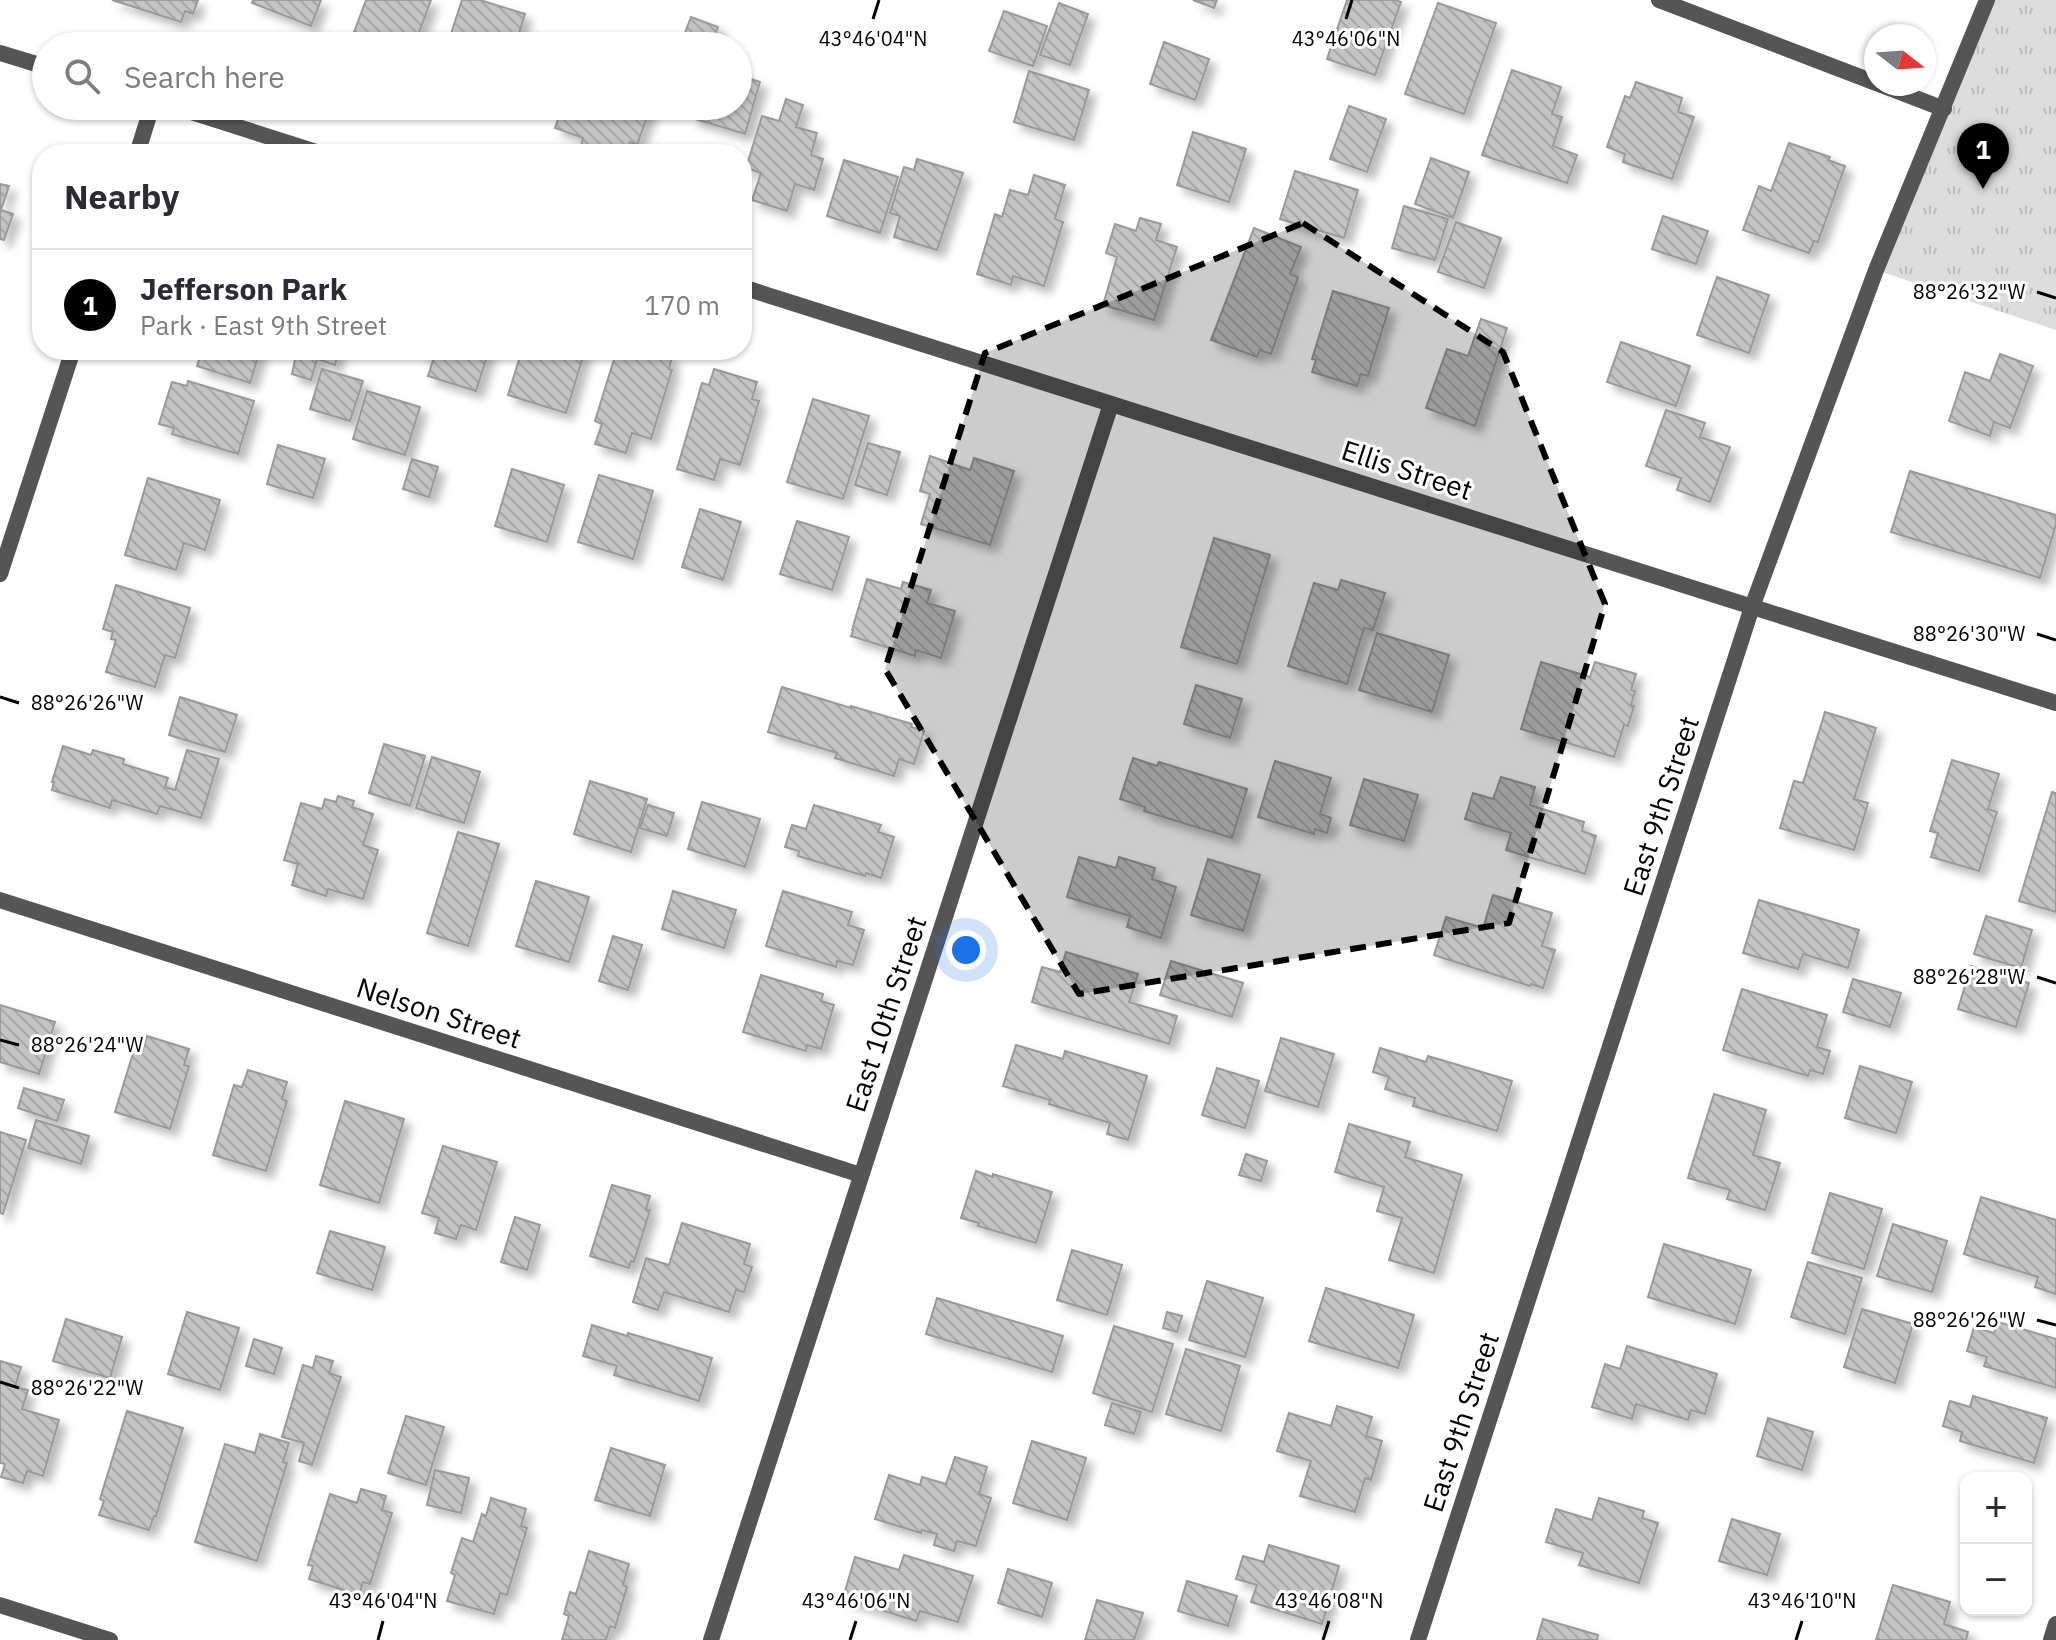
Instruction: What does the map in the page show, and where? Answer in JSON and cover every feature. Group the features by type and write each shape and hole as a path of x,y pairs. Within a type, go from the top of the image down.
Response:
{"street":[{"path":"1659,0 1864,79"},
{"name":"East 9th Street","path":"1418,1640 1752,607 1876,270 1987,0"},
{"path":"0,53 32,63"},
{"path":"1909,96 1944,109"},
{"path":"140,144 148,120"},
{"path":"216,120 292,144"},
{"name":"Ellis Street","path":"752,290 2056,703"},
{"path":"0,574 70,360"},
{"name":"East 10th Street","path":"711,1640 1111,404"},
{"name":"Nelson Street","path":"0,900 861,1175"},
{"path":"0,1605 110,1640"},
{"path":"2051,1640 2056,1624"}],"highlighted area":[{"path":"1303,223 1503,352 1605,604 1509,923 1079,994 885,669 985,353"}],"green space":[{"path":"1987,0 2056,0 2056,330 1876,270"}],"building":[{"path":"112,0 198,0 193,14 185,11 181,22"},
{"path":"253,0 321,0 311,26 252,3"},
{"path":"366,0 431,0 419,32 354,32"},
{"path":"462,0 480,0 525,14 519,32 452,32"},
{"path":"1193,0 1217,0 1214,8"},
{"path":"1347,0 1401,2 1375,75 1327,59"},
{"path":"1059,3 1088,14 1070,65 1040,55"},
{"path":"1438,3 1496,23 1464,114 1405,94"},
{"path":"1004,11 1047,26 1033,66 989,51"},
{"path":"691,17 718,27 716,32 685,32"},
{"path":"1164,42 1209,59 1195,100 1150,84"},
{"path":"1512,70 1561,87 1552,114 1562,117 1553,146 1577,155 1567,183 1482,155"},
{"path":"1029,71 1089,90 1074,140 1014,122"},
{"path":"752,79 760,82 752,110"},
{"path":"1636,82 1682,98 1678,112 1694,117 1672,179 1623,162 1625,154 1607,147 1625,96 1630,98"},
{"path":"786,99 803,105 796,127 817,133 811,155 823,159 814,190 795,184 787,211 752,200 761,173 752,170 752,148 762,116 779,121"},
{"path":"1349,106 1386,119 1367,172 1330,159"},
{"path":"558,120 646,120 637,144 582,144 583,138 555,128"},
{"path":"699,120 749,120 745,134"},
{"path":"1193,132 1246,149 1229,202 1177,185"},
{"path":"1789,143 1830,157 1828,160 1845,166 1818,242 1814,241 1809,253 1743,230 1759,186 1771,191"},
{"path":"1431,158 1469,172 1453,218 1415,204"},
{"path":"917,159 963,173 937,250 894,237 900,216 890,213 904,167 914,170"},
{"path":"844,160 898,177 880,233 827,216"},
{"path":"1295,171 1358,190 1344,238 1280,219"},
{"path":"1034,175 1065,185 1055,219 1063,222 1044,286 1013,276 1011,285 977,274 995,214 1002,217 1010,190 1028,195"},
{"path":"0,184 9,186 1,210 13,214 4,240 0,239"},
{"path":"1404,206 1448,219 1435,260 1392,248"},
{"path":"1663,216 1708,231 1696,264 1652,249"},
{"path":"1140,218 1161,224 1156,240 1177,247 1154,320 1103,305 1117,257 1106,253 1115,224 1136,231"},
{"path":"1456,222 1501,238 1484,288 1438,272"},
{"path":"1254,228 1301,247 1290,274 1298,277 1271,354 1260,350 1257,357 1211,340"},
{"path":"1717,277 1769,295 1749,353 1697,335"},
{"path":"1333,291 1389,308 1368,376 1361,374 1357,386 1312,372 1316,360 1312,359"},
{"path":"1481,319 1507,328 1475,426 1426,408 1447,349 1468,356"},
{"path":"1621,342 1690,366 1676,406 1607,382"},
{"path":"2000,354 2033,366 2010,428 1994,422 1990,436 1949,421 1965,372 1990,381"},
{"path":"199,360 257,360 250,383 197,366"},
{"path":"295,360 317,360 311,380 292,374"},
{"path":"320,360 336,360 335,365"},
{"path":"433,360 486,360 476,391 428,376"},
{"path":"519,360 582,360 566,413 508,395"},
{"path":"614,360 671,360 669,369 672,370 651,439 632,433 626,453 595,444 602,424 595,421"},
{"path":"322,369 363,381 350,421 310,409"},
{"path":"714,369 757,382 752,399 759,401 740,465 720,459 714,480 677,469 702,383 709,385"},
{"path":"188,381 254,401 238,454 172,434 174,428 159,424 172,382 187,386"},
{"path":"367,391 420,407 405,455 353,439"},
{"path":"813,399 869,416 843,499 787,482"},
{"path":"1666,410 1705,423 1700,437 1730,447 1710,502 1677,490 1681,478 1646,466"},
{"path":"868,443 900,452 887,495 855,485"},
{"path":"278,445 325,459 313,498 267,484"},
{"path":"930,456 970,470 974,458 1014,471 990,545 921,524 930,494 920,491"},
{"path":"412,459 438,467 429,497 403,489"},
{"path":"512,469 564,485 547,542 495,526"},
{"path":"1910,471 2056,515 2040,578 1891,532"},
{"path":"599,475 653,491 633,559 578,542"},
{"path":"148,478 220,500 205,550 184,543 176,570 125,555"},
{"path":"700,509 741,522 723,580 682,567"},
{"path":"797,521 849,537 832,590 780,574"},
{"path":"1214,538 1270,555 1237,664 1181,647"},
{"path":"867,579 901,589 903,582 931,590 927,603 955,611 941,658 916,650 915,656 851,636"},
{"path":"1341,580 1385,593 1373,630 1364,628 1347,684 1288,666 1314,583 1338,590"},
{"path":"116,585 190,608 175,658 165,655 155,687 106,672 116,640 111,639 113,632 103,629"},
{"path":"1377,633 1449,655 1432,712 1359,690"},
{"path":"1541,662 1590,677 1595,662 1636,674 1631,690 1635,691 1631,705 1634,706 1614,757 1521,729"},
{"path":"1196,685 1242,699 1230,738 1184,724"},
{"path":"782,687 912,724 911,727 924,731 914,764 899,759 894,776 835,758 837,753 768,732"},
{"path":"180,697 237,715 225,752 169,735"},
{"path":"1825,712 1876,728 1854,799 1868,803 1854,850 1780,828 1794,781 1803,783"},
{"path":"384,744 425,756 410,806 369,793"},
{"path":"63,746 91,755 93,750 124,759 123,764 168,778 165,787 175,790 187,750 219,759 201,818 160,806 157,814 112,800 110,808 52,790"},
{"path":"432,757 480,772 464,823 416,808"},
{"path":"1133,758 1157,766 1159,762 1247,789 1232,838 1144,811 1145,807 1120,799"},
{"path":"1952,760 1999,774 1988,809 1997,812 1979,871 1931,857 1938,833 1930,831"},
{"path":"1275,761 1331,778 1320,814 1331,818 1327,833 1315,829 1314,834 1258,817"},
{"path":"1501,777 1535,787 1530,805 1584,822 1582,831 1596,836 1585,874 1506,850 1511,833 1465,819 1473,793 1493,799"},
{"path":"1364,779 1418,795 1404,841 1350,825"},
{"path":"590,781 647,799 631,852 574,834"},
{"path":"2052,792 2056,793 2056,912 2019,901"},
{"path":"338,796 354,801 352,807 373,814 363,845 378,850 363,899 328,889 326,896 292,885 298,864 284,860 301,803 322,809 325,799 336,802"},
{"path":"702,802 760,819 745,867 688,849"},
{"path":"648,805 674,813 667,836 640,828"},
{"path":"814,805 881,825 878,832 894,837 881,878 798,856 799,851 785,847 792,825 806,829"},
{"path":"458,832 499,844 468,946 427,933"},
{"path":"1079,857 1116,868 1119,857 1155,868 1152,879 1176,887 1161,938 1127,927 1130,916 1067,897"},
{"path":"1208,859 1260,875 1243,931 1191,915"},
{"path":"536,881 589,897 569,962 516,946"},
{"path":"673,891 736,910 724,948 662,929"},
{"path":"783,891 852,912 848,925 864,930 853,965 837,961 836,967 766,946"},
{"path":"1493,895 1552,913 1542,946 1555,950 1543,988 1434,955 1446,917 1483,928"},
{"path":"1759,900 1859,930 1848,968 1803,954 1798,969 1743,953"},
{"path":"1986,916 2032,930 2021,968 1974,954"},
{"path":"613,936 642,945 628,990 599,981"},
{"path":"1066,952 1138,974 1129,1002 1177,1016 1169,1044 1032,1002 1042,967 1060,972"},
{"path":"1171,961 1243,983 1232,1017 1160,995"},
{"path":"1971,966 2029,983 2016,1027 1958,1009"},
{"path":"761,975 823,994 821,1001 834,1005 821,1049 807,1045 806,1051 743,1032"},
{"path":"1853,979 1901,993 1890,1027 1843,1012"},
{"path":"1742,989 1827,1015 1817,1047 1830,1051 1823,1074 1810,1070 1808,1076 1723,1050"},
{"path":"0,1005 55,1022 39,1074 0,1062"},
{"path":"147,1036 189,1049 184,1065 189,1066 170,1129 115,1112 134,1050 142,1052"},
{"path":"1281,1038 1334,1054 1318,1107 1265,1091"},
{"path":"1016,1045 1063,1059 1065,1051 1147,1076 1128,1140 1107,1134 1110,1123 1003,1086"},
{"path":"1380,1048 1426,1062 1428,1056 1512,1081 1497,1131 1413,1106 1415,1098 1385,1089 1389,1077 1373,1072"},
{"path":"1860,1066 1912,1082 1896,1133 1845,1118"},
{"path":"1217,1068 1259,1081 1245,1128 1202,1115"},
{"path":"248,1070 287,1082 282,1099 287,1101 266,1171 213,1155 234,1085 242,1087"},
{"path":"24,1088 64,1100 57,1121 18,1108"},
{"path":"1714,1094 1766,1110 1753,1155 1780,1163 1765,1210 1727,1199 1730,1190 1688,1178"},
{"path":"345,1101 404,1119 379,1203 320,1185"},
{"path":"36,1120 89,1136 81,1164 28,1148"},
{"path":"1349,1124 1410,1142 1405,1157 1462,1175 1434,1273 1389,1260 1402,1218 1377,1211 1384,1187 1335,1172"},
{"path":"0,1132 26,1140 3,1214 0,1213"},
{"path":"443,1146 497,1162 476,1230 461,1225 456,1239 435,1233 439,1218 422,1213"},
{"path":"1246,1154 1267,1161 1261,1181 1239,1175"},
{"path":"976,1171 1052,1192 1036,1243 961,1218"},
{"path":"612,1185 650,1196 646,1209 650,1210 634,1262 631,1261 629,1268 590,1256"},
{"path":"1830,1193 1882,1209 1864,1269 1812,1253"},
{"path":"1981,1197 2056,1220 2056,1294 2035,1287 2038,1277 1964,1254"},
{"path":"515,1217 540,1225 527,1270 501,1262"},
{"path":"682,1223 750,1244 744,1264 752,1267 744,1292 736,1290 729,1312 664,1292 658,1310 633,1302 646,1258 669,1265"},
{"path":"1893,1224 1947,1241 1932,1292 1877,1276"},
{"path":"330,1231 385,1247 372,1290 317,1273"},
{"path":"1664,1244 1751,1270 1735,1324 1648,1297"},
{"path":"1072,1250 1122,1265 1107,1315 1057,1300"},
{"path":"1808,1262 1862,1278 1845,1334 1791,1317"},
{"path":"1207,1281 1263,1298 1245,1357 1189,1340"},
{"path":"1326,1288 1414,1315 1398,1368 1309,1341"},
{"path":"937,1298 1063,1336 1052,1372 926,1334"},
{"path":"1862,1309 1913,1324 1895,1383 1844,1367"},
{"path":"187,1312 239,1328 220,1390 168,1374"},
{"path":"1167,1312 1182,1316 1177,1332 1163,1328"},
{"path":"66,1319 122,1337 110,1378 53,1361"},
{"path":"1998,1322 2056,1339 2056,1388 1984,1366 1987,1357 1967,1351 1974,1327 1994,1333"},
{"path":"592,1325 712,1358 699,1401 614,1375 617,1366 583,1356"},
{"path":"1114,1326 1173,1344 1152,1412 1093,1393"},
{"path":"254,1339 282,1348 274,1374 246,1366"},
{"path":"1627,1346 1717,1374 1705,1414 1691,1410 1688,1420 1636,1404 1632,1419 1592,1407 1605,1364 1620,1369"},
{"path":"1186,1349 1240,1366 1221,1431 1166,1414"},
{"path":"316,1356 333,1361 329,1373 341,1377 312,1465 299,1461 304,1443 282,1437 303,1365 313,1368"},
{"path":"0,1361 21,1367 15,1387 28,1390 22,1409 59,1420 43,1476 27,1471 23,1483 1,1477 5,1464 0,1463"},
{"path":"1973,1396 2047,1418 2034,1463 1960,1441 1962,1432 1943,1426 1950,1401 1970,1407"},
{"path":"1112,1403 1141,1412 1134,1434 1105,1425"},
{"path":"1337,1406 1372,1417 1366,1436 1382,1441 1371,1480 1365,1478 1355,1512 1300,1496 1311,1461 1277,1451 1289,1413 1331,1426"},
{"path":"127,1411 183,1428 149,1530 99,1515 104,1501 100,1499"},
{"path":"406,1416 444,1427 426,1485 388,1473"},
{"path":"1768,1418 1813,1432 1802,1470 1757,1456"},
{"path":"260,1434 289,1443 283,1462 287,1463 257,1561 195,1542 225,1444 255,1453"},
{"path":"1032,1441 1086,1458 1067,1520 1013,1503"},
{"path":"611,1448 665,1465 650,1516 595,1500"},
{"path":"955,1457 987,1467 979,1494 991,1498 976,1546 957,1541 954,1551 934,1545 937,1534 922,1530 921,1533 875,1519 889,1475 920,1485 922,1477 946,1484"},
{"path":"435,1470 469,1478 461,1513 427,1505"},
{"path":"361,1489 386,1496 382,1510 392,1513 370,1584 363,1582 359,1595 309,1579 313,1566 308,1565 330,1494 357,1503"},
{"path":"491,1498 526,1509 521,1526 527,1528 507,1595 500,1593 494,1614 447,1601 455,1575 451,1573 462,1538 473,1542"},
{"path":"1599,1498 1644,1511 1642,1518 1658,1523 1639,1583 1579,1565 1583,1553 1546,1542 1556,1509 1592,1520"},
{"path":"1732,1519 1780,1534 1767,1575 1719,1561"},
{"path":"1269,1545 1339,1566 1322,1624 1251,1602 1257,1585 1236,1579 1243,1556 1264,1562"},
{"path":"589,1551 629,1564 623,1585 627,1587 615,1628 610,1626 606,1640 562,1640 569,1616 564,1614 570,1592 576,1594"},
{"path":"904,1555 973,1576 958,1622 920,1611 916,1621 843,1598 855,1557 899,1570"},
{"path":"1008,1569 1052,1583 1042,1617 998,1603"},
{"path":"1187,1581 1237,1596 1228,1626 1178,1611"},
{"path":"1893,1585 1950,1602 1944,1624 1968,1632 1966,1640 1876,1640"},
{"path":"1097,1600 1143,1613 1134,1640 1085,1640"},
{"path":"1543,1619 1598,1635 1597,1640 1537,1640"}],"place":[{"name":"Jefferson Park","path":"1983,189"}]}
